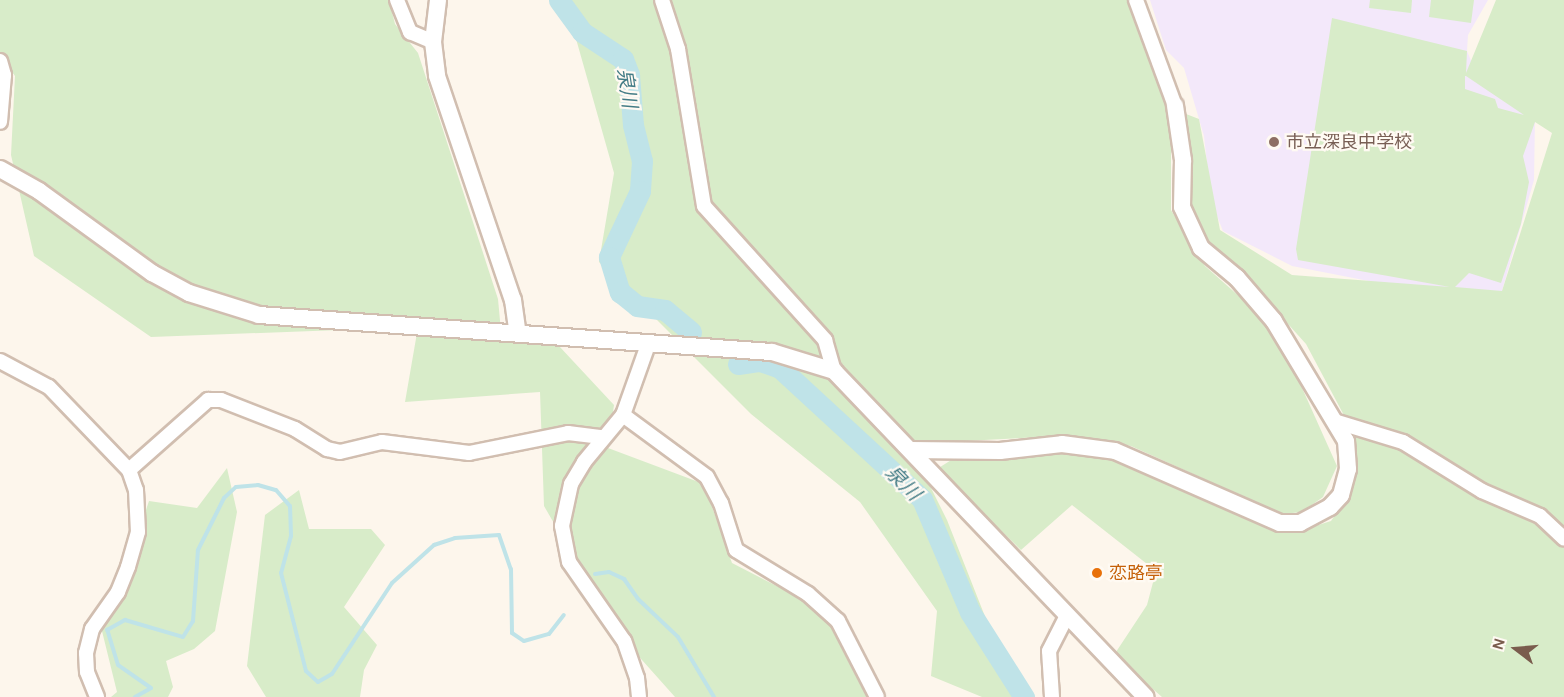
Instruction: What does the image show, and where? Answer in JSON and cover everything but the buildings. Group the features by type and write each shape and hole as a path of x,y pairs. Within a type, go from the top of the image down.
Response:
{"street":[{"path":"397,0 410,32 433,42"},
{"path":"438,0 433,42 445,109 513,300 518,334"},
{"path":"662,0 678,49 704,206 825,340 834,371 1146,697"},
{"path":"911,450 1000,452 1062,444 1115,451 1280,523 1300,524 1330,507 1341,495 1348,469 1346,441 1274,321 1238,278 1202,248 1182,207 1183,160 1175,106 1136,0"},
{"path":"0,61 4,75 0,122"},
{"path":"0,169 39,191 152,273 216,303 259,315 771,352 834,371"},
{"path":"639,697 637,678 624,641 568,562 562,526 571,484 602,437 623,415 649,342"},
{"path":"0,361 49,387 129,470 136,490 138,532 118,592 99,615 90,637 87,672 97,697"},
{"path":"129,470 208,400 221,400 285,424 327,449 340,452 382,442 469,453 568,433 602,437"},
{"path":"623,415 707,477 721,503 736,550 808,594 838,621 876,697"},
{"path":"1334,421 1403,442 1482,491 1540,516 1564,538"},
{"path":"1052,697 1049,651 1067,616"}],"shaded area":[{"path":"1150,0 1488,0 1468,35 1467,51 1479,80 1535,119 1534,180 1502,291 1425,292 1292,266 1223,231 1211,201 1204,136 1184,68 1166,50"}],"green space":[{"path":"0,0 389,0 395,24 418,53 498,299 502,342 559,346 614,405 608,448 704,484 732,563 806,601 836,630 878,697 675,697 617,632 544,506 540,392 405,402 418,327 151,337 34,256 11,155 15,76 0,55"},
{"path":"565,0 1136,0 1171,104 1171,210 1205,266 1249,305 1285,350 1337,466 1323,497 1302,512 1282,514 1131,446 1062,436 926,443 922,470 947,520 986,619 1035,697 982,697 931,676 937,611 860,502 751,414 599,262 614,173"},
{"path":"1370,0 1412,0 1411,13 1369,8"},
{"path":"1431,0 1474,0 1471,23 1429,17"},
{"path":"1496,0 1564,0 1564,697 1162,697 1114,655 1147,605 1156,571 1072,505 1021,550 937,469 956,457 1074,453 1118,458 1257,523 1293,533 1331,521 1352,491 1347,421 1306,344 1236,266 1212,248 1191,211 1186,114 1199,119 1220,230 1292,275 1450,287 1298,260 1296,249 1332,18 1467,51 1466,73","holes":["1466,76 1524,115 1498,108 1495,99 1465,89","1535,122 1552,133 1502,291 1455,287 1469,273 1501,283 1521,224 1529,182 1523,156"]},
{"path":"227,468 237,512 215,631 194,649 166,661 173,687 168,697 111,697 117,692 100,623 120,587 149,501 197,508"},
{"path":"299,490 309,529 371,529 385,545 344,607 377,645 364,670 360,697 266,697 247,666 265,515"}],"waterway":[{"name":"泉川","path":"559,0 582,32 623,59 629,75 633,125 642,161 640,191 609,257 620,292 637,306 665,310 691,332"},
{"name":"泉川","path":"738,364 760,361 780,368 922,499 970,612 1024,697"},
{"path":"135,697 151,688 118,665 107,630 125,620 183,637 193,621 198,550 224,498 236,487 258,485 276,490 290,506 291,536 281,573 306,671 318,682 332,674 392,583 434,545 455,538 499,535 511,569 512,633 524,641 549,634 564,615"},
{"path":"595,574 609,572 624,579 638,599 678,637 714,697"}],"place":[{"name":"市立深良中学校","path":"1274,142"},
{"name":"恋路亭","path":"1097,573"}]}
